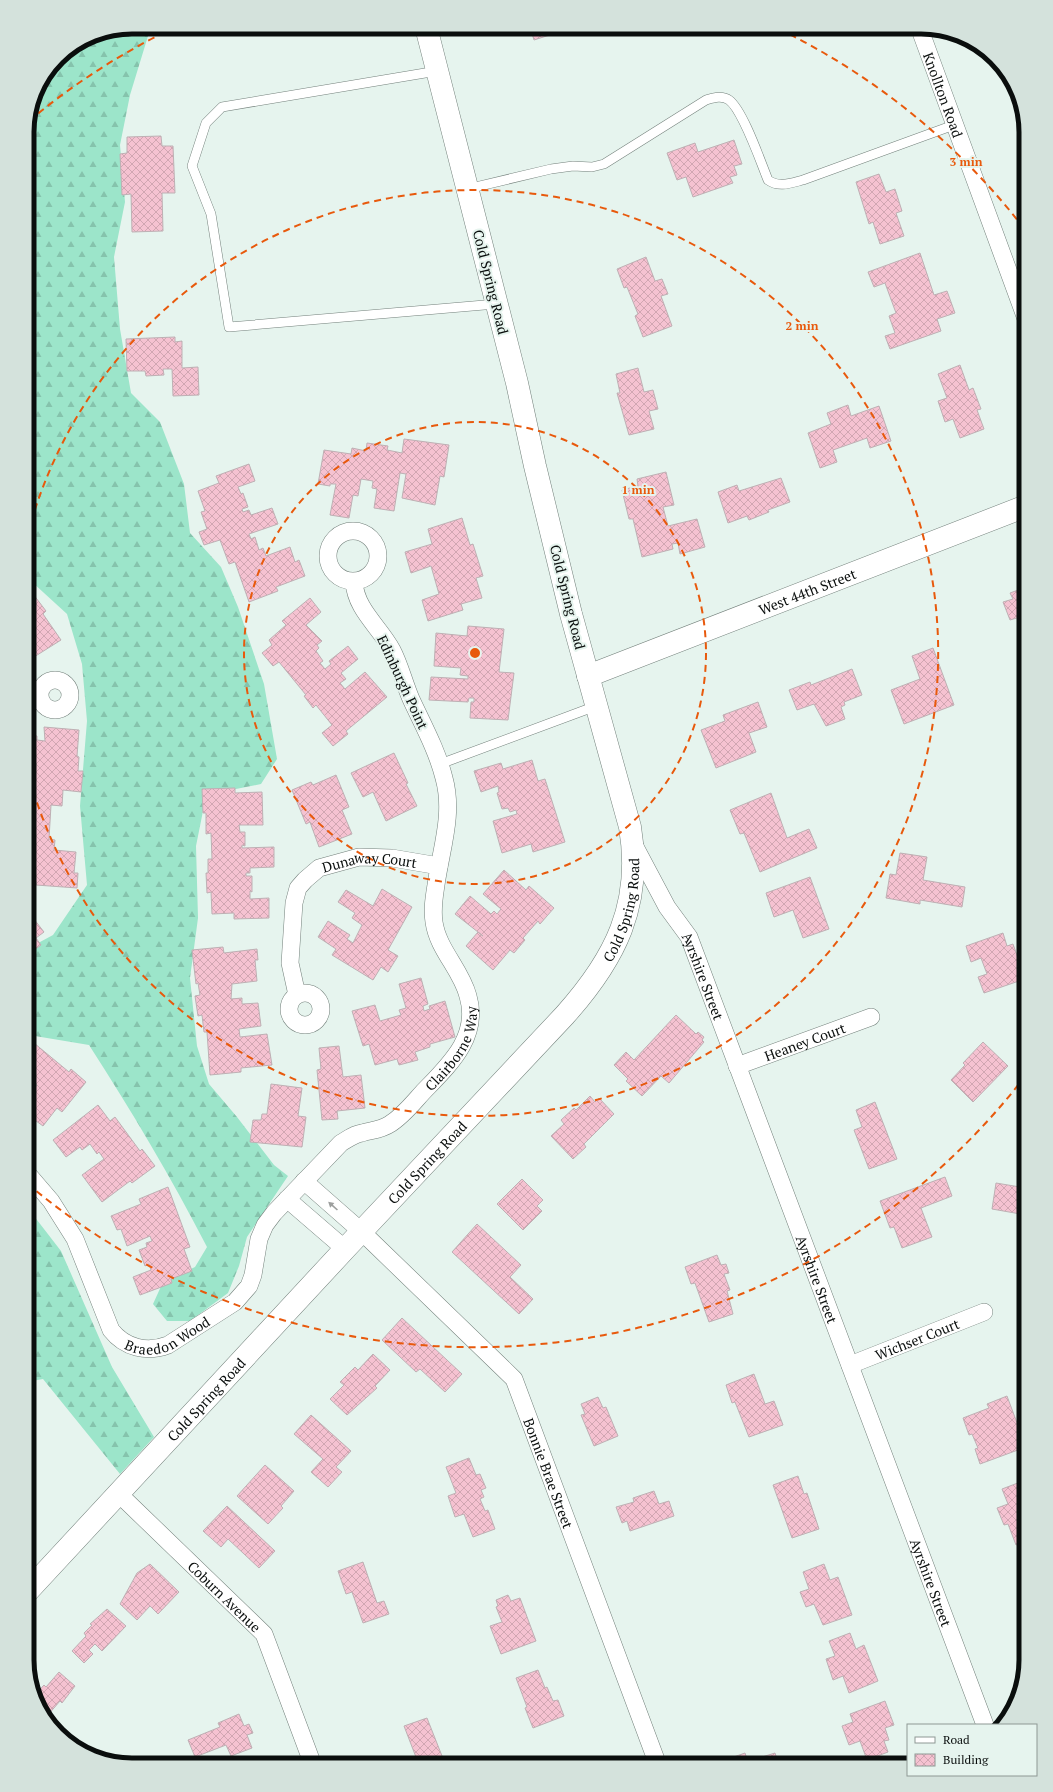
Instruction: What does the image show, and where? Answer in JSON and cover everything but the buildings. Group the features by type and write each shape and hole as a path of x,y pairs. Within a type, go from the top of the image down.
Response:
{"street":[{"name":"Cold Spring Road","path":"34,1585 585,993 617,943 625,918 632,882 634,858 626,809 571,614 535,466 517,382 428,34"},
{"name":"Knollton Road","path":"921,34 1019,300"},
{"name":"West 44th Street","path":"588,676 1019,509"},
{"name":"Edinburgh Point","path":"354,582 359,603 379,629 393,652 411,699 440,764"},
{"name":"Clairborne Way","path":"304,1181 341,1143 353,1136 383,1128 401,1116 455,1058 464,1044 470,1020 469,997 463,982 438,938 432,905 449,810 448,795 440,764"},
{"name":"Ayrshire Street","path":"632,841 667,907 689,937 985,1724"},
{"name":"Dunaway Court","path":"297,995 290,963 294,903 298,888 304,880 319,868 359,857 392,858 439,866"},
{"name":"Heaney Court","path":"737,1066 871,1017"},
{"name":"Bonnie Brae Street","path":"304,1181 362,1232 514,1379 655,1758"},
{"name":"Braedon Wood","path":"34,1182 50,1201 75,1239 111,1330 127,1344 141,1349 168,1345 235,1302 249,1286 253,1275 259,1240 264,1225 304,1181"},
{"path":"287,1199 345,1249"},
{"name":"Wichser Court","path":"850,1365 984,1312"},
{"name":"Coburn Avenue","path":"119,1494 264,1634 310,1758"}],"lane":[{"path":"437,71 222,107 206,123 192,166 211,214 229,327 496,304"},
{"path":"467,189 551,169 573,166 592,167 604,164 706,100 719,97 729,100 739,111 768,180 773,184 780,185 803,180 954,125"},
{"path":"440,764 596,706"}],"green space":[{"path":"126,34 150,34 130,95 120,145 125,202 114,257 120,329 131,393 160,422 184,484 190,533 221,567 238,607 264,684 277,759 261,784 216,793 204,806 196,846 198,918 190,978 197,1046 209,1084 274,1165 288,1176 247,1237 239,1266 228,1293 190,1321 167,1321 153,1304 163,1282 195,1267 207,1247 165,1169 89,1045 34,1036 34,945 53,935 87,885 80,806 87,721 82,664 67,614 34,584 34,126 37,107 47,83 58,68 68,58 89,44 101,39"},
{"path":"34,1216 61,1251 112,1367 154,1437 120,1474 43,1379 34,1381"}]}
